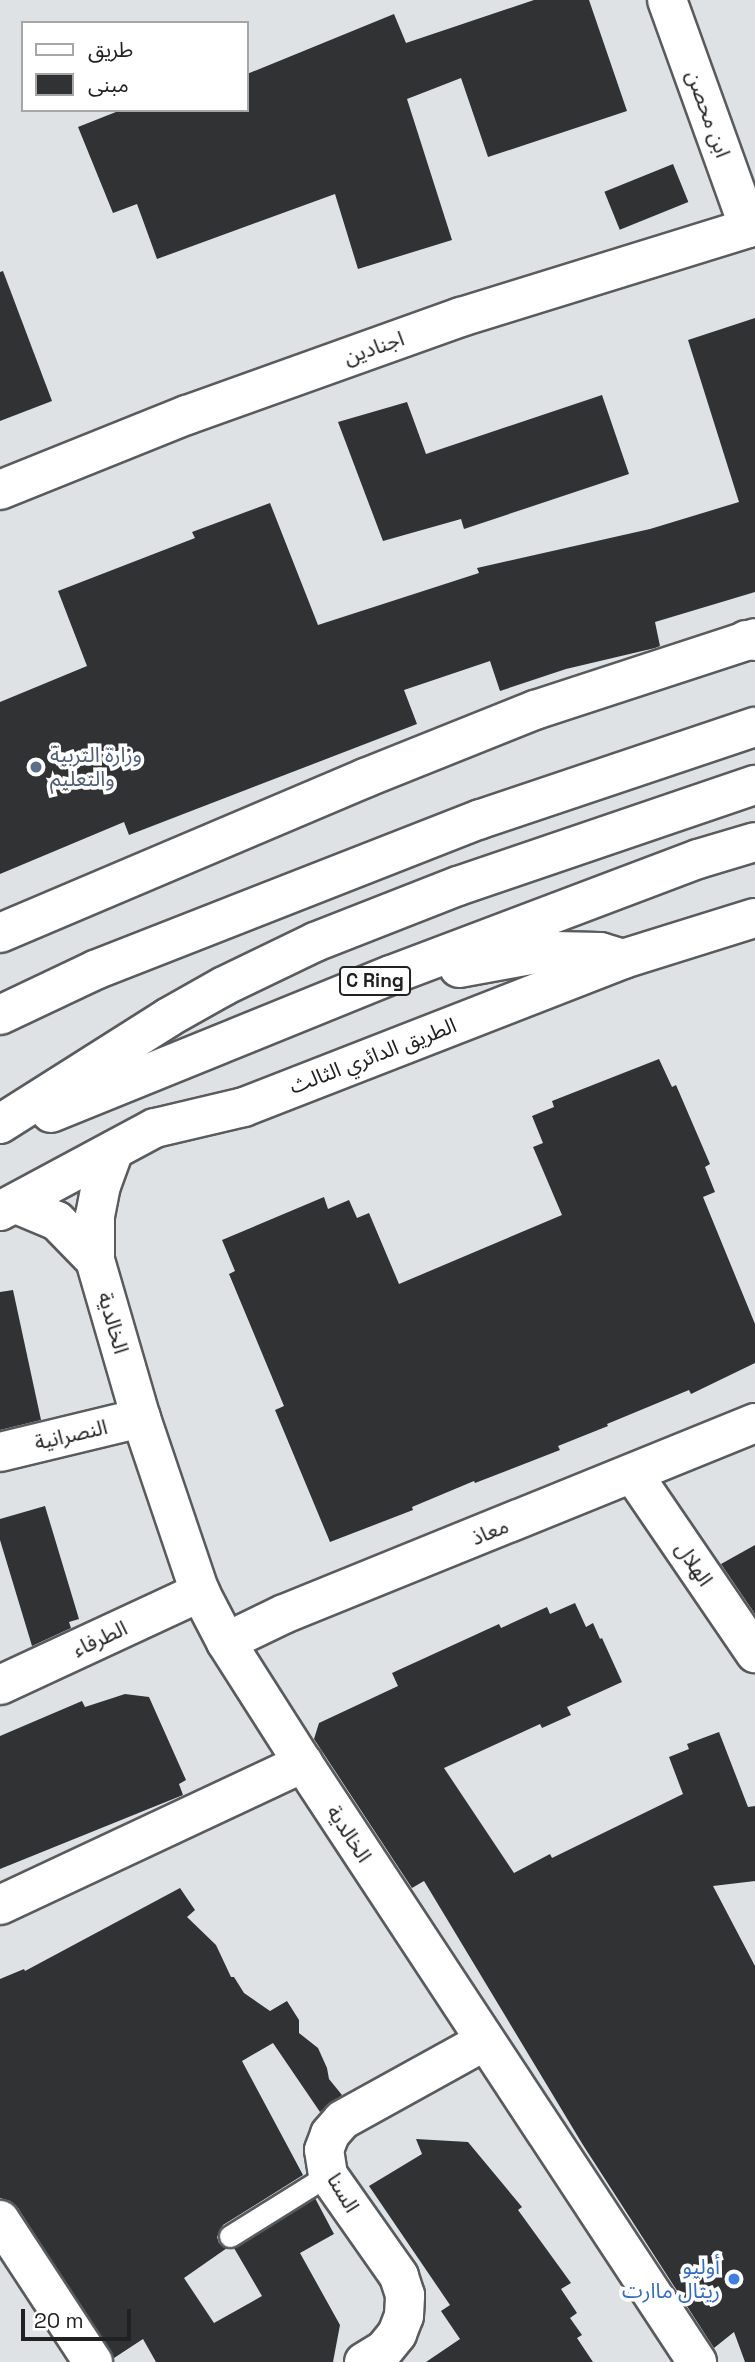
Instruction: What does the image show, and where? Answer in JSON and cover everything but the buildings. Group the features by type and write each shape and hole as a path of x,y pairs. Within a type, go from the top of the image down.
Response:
{"main road":[{"name":"ابن محصن","path":"667,0 752,227"},
{"name":"اجنادين","path":"0,490 187,415 461,317 752,227"},
{"path":"0,933 365,778 523,715 752,640"},
{"path":"0,1015 95,970 481,819 755,727"},
{"path":"0,1124 169,1017 224,986 315,942 458,886 755,785"},
{"name":"C Ring","path":"0,1133 391,975 698,859 755,842"},
{"name":"الطريق الدائري الثالث","path":"8,1207 155,1128 244,1107 623,959 755,918"},
{"path":"391,975 451,969 553,951 600,952 623,959"},
{"name":"الخالدية","path":"114,1150 101,1185 95,1215 95,1261 141,1418 200,1592 226,1642 303,1763 691,2360"},
{"name":"الخالدية","path":"8,1207 57,1221 95,1261"},
{"name":"النصرانية","path":"0,1452 141,1418"},
{"name":"معاذ","path":"226,1642 284,1615 755,1423"},
{"name":"الهلال","path":"633,1474 755,1653"},
{"name":"الطرفاء","path":"0,1685 200,1592"},
{"path":"0,1905 303,1763"},
{"name":"السنا","path":"364,2362 384,2350 397,2334 404,2316 405,2295 399,2276 328,2175 324,2150 330,2134 342,2120 485,2041"},
{"path":"1,2224 93,2362"}],"lane":[{"path":"230,2236 328,2175"}],"place":[{"name":"وزارة التربية والتعليم","path":"36,767"},
{"name":"أوليو ريتال ماارت","path":"734,2279"}]}
